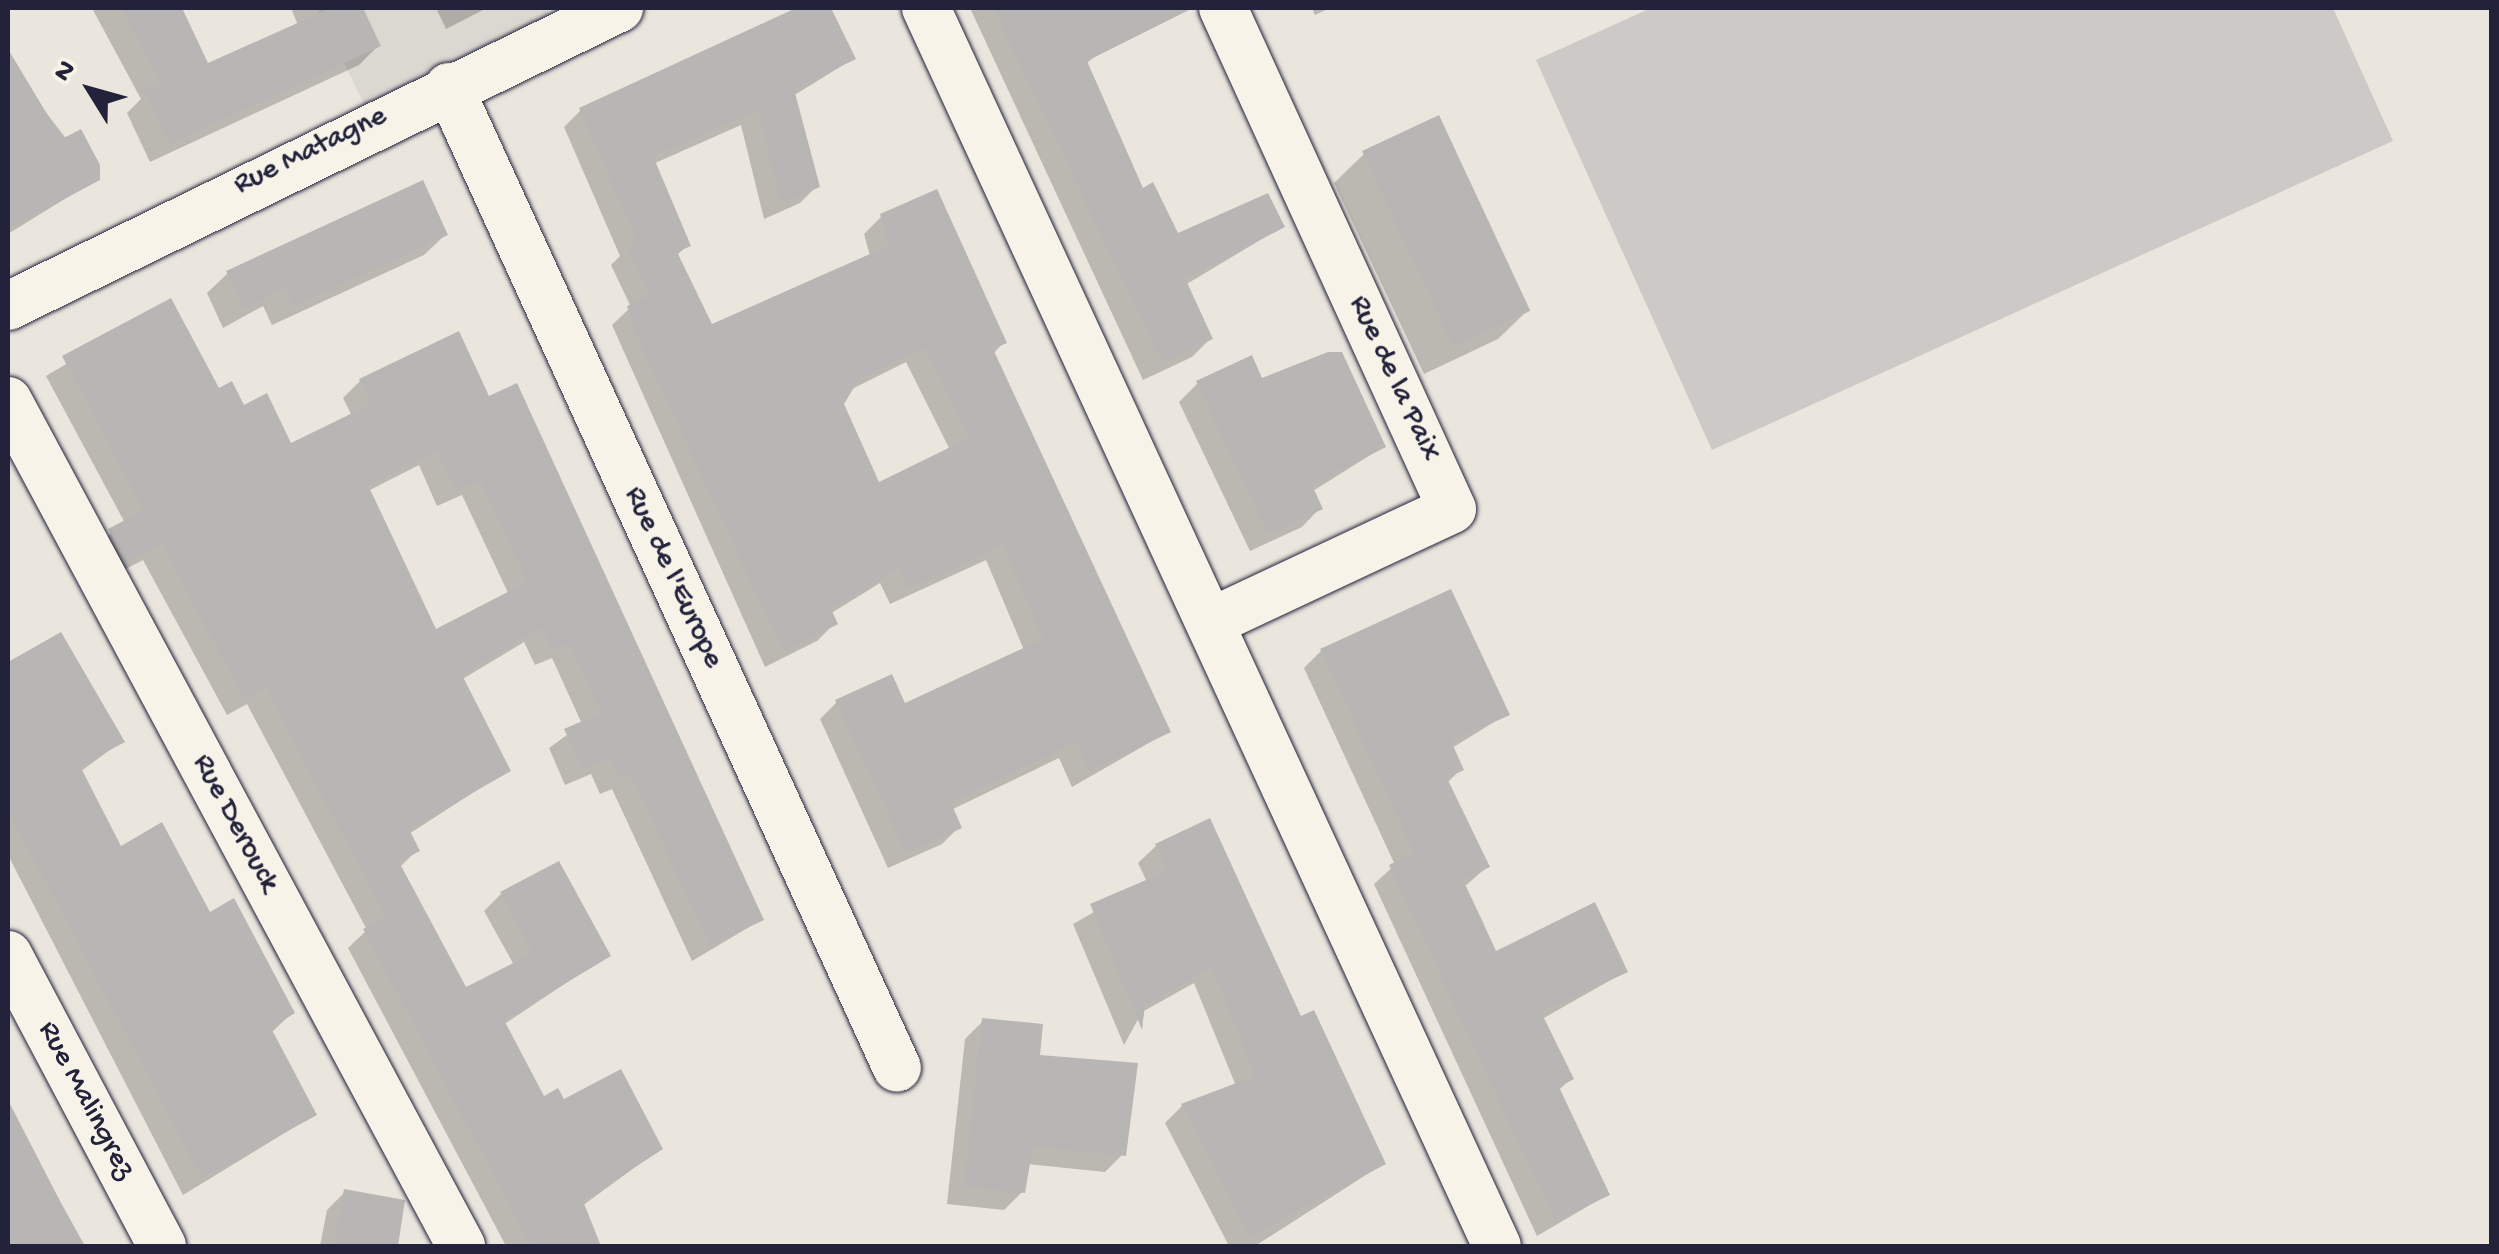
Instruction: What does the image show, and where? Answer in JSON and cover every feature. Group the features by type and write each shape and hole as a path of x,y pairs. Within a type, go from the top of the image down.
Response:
{"street":[{"name":"Rue Matagne","path":"8,306 449,87 619,8"},
{"path":"926,8 1497,1246"},
{"name":"Rue de la Paix","path":"1211,622 1452,509 1223,8"},
{"name":"Rue de l'Europe","path":"449,87 897,1068"},
{"name":"Rue Derouck","path":"8,401 461,1246"},
{"name":"Rue Malingrez","path":"8,956 162,1246"}],"shaded area":[{"path":"317,8 546,8 560,35 373,122"},
{"path":"1651,8 2333,8 2393,141 1712,450 1536,60"}],"building":[{"path":"120,8 182,8 208,63 331,8 363,8 381,46 169,145 144,92 161,84"},
{"path":"796,8 831,8 856,59 794,89 820,187 781,204 758,110 653,156 691,246 677,252 712,324 888,246 880,214 937,189 1007,343 993,349 1171,732 1089,771 1076,742 951,803 962,828 906,853 835,700 892,674 905,703 1043,639 1003,545 908,589 898,568 831,609 838,624 783,652 633,328 627,306 650,296 627,246 637,241 579,108","holes":["924,347 969,438 879,482 844,404 859,379"]},
{"path":"993,8 1193,8 1087,61 1143,188 1153,182 1178,233 1268,193 1285,227 1185,278 1213,339 1162,363"},
{"path":"8,49 62,139 81,129 100,165 100,180 8,229"},
{"path":"1439,115 1530,311 1453,347 1362,151"},
{"path":"423,180 448,235 293,307 284,288 244,310 226,271"},
{"path":"171,298 219,388 232,381 244,405 267,393 291,443 371,404 359,379 459,331 489,396 517,383 764,920 710,945 630,774 618,779 609,759 582,769 564,729 601,713 569,643 552,650 542,627 462,675 511,771 409,829 420,851 399,862 466,987 533,953 500,892 559,861 611,956 504,1020 544,1096 558,1088 564,1099 621,1069 663,1149 583,1201 601,1246 531,1246 363,929 386,917 265,688 244,699 161,544 126,562 108,529 144,510 62,356","holes":["436,450 455,491 480,480 527,582 436,629 368,485"]},
{"path":"1328,352 1342,352 1386,447 1312,485 1323,509 1268,535 1196,381 1252,355 1262,378"},
{"path":"1451,589 1510,715 1451,741 1464,770 1447,778 1490,867 1463,880 1496,951 1595,902 1628,972 1541,1012 1574,1079 1559,1087 1610,1195 1555,1221 1389,865 1414,853 1320,649"},
{"path":"61,632 125,742 80,766 121,846 162,822 210,912 234,898 295,1013 271,1028 317,1115 202,1178 8,811 8,662"},
{"path":"1210,818 1301,1016 1314,1010 1386,1164 1250,1236 1181,1104 1255,1076 1212,968 1145,1005 1142,1030 1090,904 1167,871 1155,844"},
{"path":"982,1018 1043,1024 1040,1055 1138,1063 1126,1156 1033,1146 1025,1193 964,1186"},
{"path":"8,1100 60,1201 85,1246 8,1246"},
{"path":"344,1189 405,1200 398,1246 333,1246"}]}
